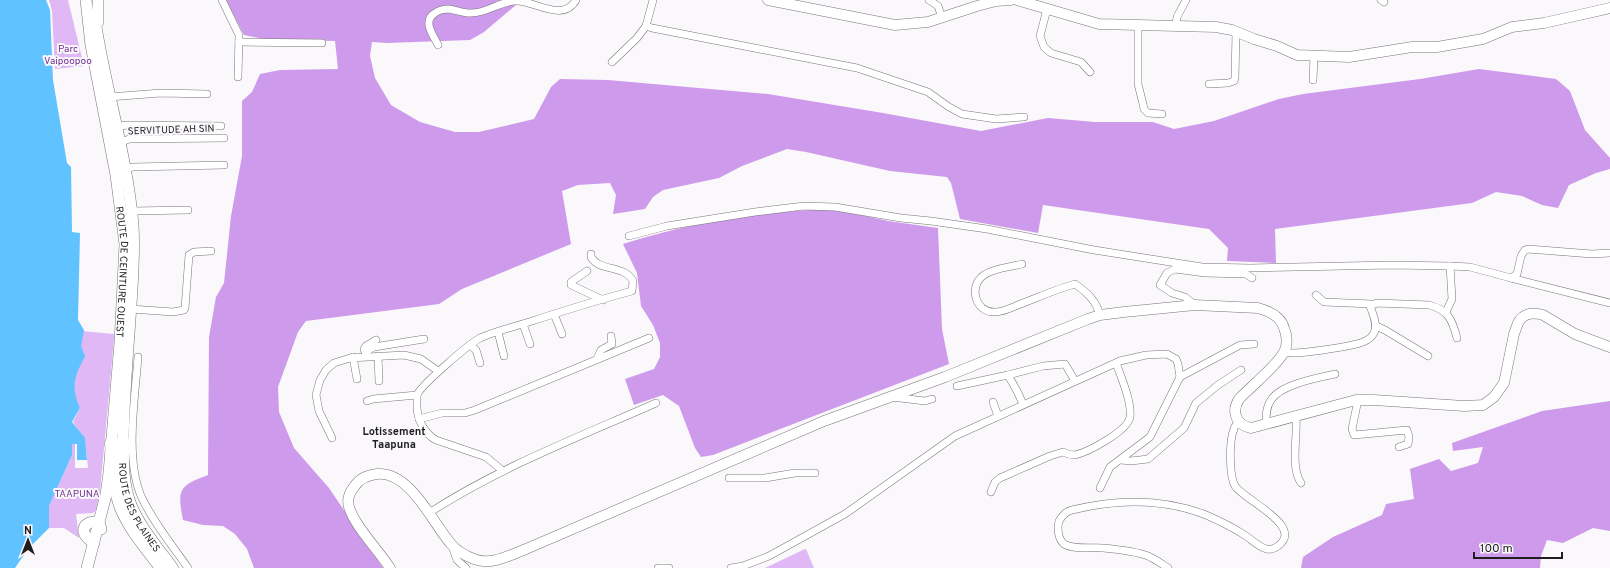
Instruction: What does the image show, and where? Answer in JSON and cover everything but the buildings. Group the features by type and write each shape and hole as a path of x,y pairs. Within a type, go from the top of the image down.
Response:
{"highway":[{"name":"ROUTE DES PLAINES","path":"117,442 129,502 139,521 172,568"},
{"name":"ROUTE DES PLAINES","path":"117,442 114,480 122,508 133,529 161,568"},
{"path":"139,521 177,568"}],"main road":[{"path":"80,0 84,24 94,34"},
{"name":"ROUTE DE CEINTURE OUEST","path":"86,0 116,127 131,211 134,242 131,309 124,400 106,496 88,565"},
{"name":"ROUTE DE CEINTURE OUEST","path":"92,0 94,34 118,188 125,244 117,442"},
{"path":"94,34 99,10 98,0"},
{"path":"768,0 895,25 928,22 983,4 1011,0"},
{"path":"1017,0 1099,24 1216,27 1277,46 1297,56 1314,57 1349,57 1412,47 1437,48 1483,39 1512,28 1544,23 1610,8"},
{"path":"390,568 349,507 349,497 355,485 368,475 384,474 392,476 406,485 429,513 452,545 475,560 486,561 500,559 824,421 951,375 1077,323 1100,316 1195,305 1244,306 1271,312 1281,320 1284,325 1287,338 1284,352 1238,399 1235,410 1238,422 1251,428 1358,400 1464,406 1477,406 1487,403 1502,387 1518,323 1520,319 1528,314 1538,313 1543,315 1575,334 1610,348"},
{"path":"88,565 95,554 101,533 99,523"}],"street":[{"path":"222,0 239,36 238,77"},
{"path":"438,45 429,27 429,19 432,14 443,9 480,13 510,1 518,0 555,11 562,10 570,6 576,0"},
{"path":"612,62 637,38 646,26 652,0"},
{"path":"929,0 938,6 942,18"},
{"path":"1176,25 1176,17 1186,0"},
{"path":"1047,9 1040,36 1044,48 1051,53 1081,62 1090,72"},
{"path":"1138,25 1138,84 1144,109 1148,113 1162,114"},
{"path":"646,26 857,68 928,92 962,114 996,119 1024,117"},
{"path":"1209,84 1234,82 1236,32"},
{"path":"239,42 322,43"},
{"path":"1313,80 1314,57"},
{"path":"109,97 160,93 207,94"},
{"path":"116,127 126,124 220,126"},
{"name":"SERVITUDE AH SIN","path":"119,143 129,139 224,138"},
{"path":"124,168 224,165"},
{"path":"629,236 667,226 755,212 804,206 835,206 901,218 986,229 1071,246 1181,264 1250,268 1376,265 1470,267 1610,303"},
{"path":"131,211 188,210"},
{"path":"1511,278 1517,274 1522,256 1525,250 1528,249 1592,254 1610,253"},
{"path":"131,309 173,312 184,310 186,308 189,255 194,252 210,251"},
{"path":"503,471 486,457 430,437 419,419 417,395 422,387 438,371 479,338 632,291 633,281 626,273 596,264 591,257 591,254"},
{"path":"1022,264 994,271 984,275 981,278 974,292 980,306 990,312 1003,310 1075,284 1093,300 1100,316"},
{"path":"1446,312 1452,299 1450,266"},
{"path":"1195,305 1185,297 1165,289 1160,284 1167,272 1175,269 1205,273 1246,274 1251,277 1250,268"},
{"path":"587,271 571,282 571,285 603,300"},
{"path":"1316,295 1324,302 1372,304 1377,302 1436,306 1446,312 1454,326 1457,338"},
{"path":"1284,352 1300,352 1362,343 1371,337 1375,331 1376,326 1370,306 1372,304"},
{"path":"554,314 562,334"},
{"path":"523,324 530,344"},
{"path":"1376,326 1428,356"},
{"path":"498,332 504,356"},
{"path":"597,359 601,350 612,344 611,336"},
{"path":"419,419 442,413 465,413 475,410 649,338"},
{"path":"368,355 364,351 366,346 376,340"},
{"path":"368,355 370,349 374,347 424,340"},
{"path":"1100,488 1110,467 1122,460 1150,437 1180,377 1236,347 1254,344"},
{"path":"470,345 476,350 480,362"},
{"path":"731,568 743,566 768,556 832,522 865,501 947,441 1023,404 1116,363 1146,355 1167,354 1176,359 1180,377"},
{"path":"332,438 319,411 316,391 320,380 330,366 339,360 368,355 411,355 426,361 438,371"},
{"path":"378,356 379,381"},
{"path":"138,357 132,450 134,473 147,508 188,568"},
{"path":"353,358 357,379"},
{"path":"991,492 995,482 1004,476 1050,456 1064,452 1068,454 1078,454 1118,433 1123,428 1130,418 1130,411 1116,363"},
{"path":"957,386 1043,366 1065,364 1075,381"},
{"path":"1122,460 1131,461 1148,459 1184,428 1196,403 1218,385 1241,370"},
{"path":"1266,424 1267,409 1274,396 1300,383 1335,374"},
{"path":"1008,375 1023,404"},
{"path":"367,401 373,399 417,395"},
{"path":"890,397 925,401 932,399"},
{"path":"1358,400 1352,429 1354,435 1407,430 1409,437 1408,444 1400,447"},
{"path":"992,402 998,416"},
{"path":"429,513 503,471 656,403"},
{"path":"1296,416 1296,474 1301,483"},
{"path":"1168,568 1145,555 1103,548 1069,546 1063,543 1059,535 1059,522 1063,515 1071,510 1128,501 1150,502 1184,508 1207,516 1240,532 1266,549 1272,549 1278,546 1283,541 1283,527 1273,515 1246,496 1236,486 1233,480 1230,455 1234,429 1238,422"},
{"path":"729,478 765,478 795,473 815,473"},
{"path":"452,545 457,560 466,568"},
{"path":"658,568 669,568"}],"green space":[{"name":"Parc Vaipoopoo","path":"49,0 68,0 84,66 55,69 52,11"},
{"name":"TAAPUNA","path":"82,331 114,334 114,339 100,491 96,510 93,513 76,514 79,538 64,528 49,528 49,506 72,455 72,444 75,444 75,468 88,468 85,440 73,422 80,408 70,389"},
{"path":"805,549 814,568 765,568"}],"shaded area":[{"path":"226,0 522,0 484,32 470,40 387,43 372,42 370,56 375,78 391,105 420,122 455,132 479,132 534,119 551,87 560,79 608,80 768,94 981,131 1048,118 1095,122 1153,122 1174,129 1214,121 1279,99 1303,94 1420,79 1479,69 1556,79 1570,91 1585,130 1610,158 1610,169 1596,173 1569,185 1558,208 1542,205 1522,196 1496,192 1472,203 1275,229 1276,263 1227,261 1228,248 1209,229 1043,205 1038,233 960,219 951,183 947,177 890,171 787,149 742,166 719,178 663,190 653,197 645,209 613,214 616,195 610,183 578,185 562,191 571,244 462,289 439,304 306,321 298,332 278,387 279,412 294,448 329,488 383,568 254,568 247,549 235,534 223,526 203,525 183,520 180,501 182,490 186,486 191,482 208,475 209,337 216,297 224,283 231,216 242,156 242,101 252,92 260,74 280,70 338,69 335,41 264,39 244,35"},
{"path":"834,209 888,221 938,228 942,329 949,364 713,455 701,457 695,448 679,406 663,395 634,405 625,379 654,369 660,357 660,343 653,325 641,306 637,273 623,244 649,236 727,219 781,212"},
{"path":"1610,401 1610,531 1593,528 1563,543 1547,540 1541,556 1540,568 1301,568 1303,557 1333,537 1382,515 1386,504 1414,499 1410,469 1439,459 1451,471 1478,463 1483,447 1453,451 1452,443 1542,411"}],"water":[{"path":"0,0 46,0 50,10 53,80 67,163 71,167 72,232 80,233 78,320 84,330 81,346 85,356 76,375 75,393 80,408 72,422 85,438 87,460 77,460 77,444 72,444 72,455 49,506 49,528 28,549 15,568 0,568"}],"district":[{"name":"Lotissement Taapuna","path":"394,437"}]}
